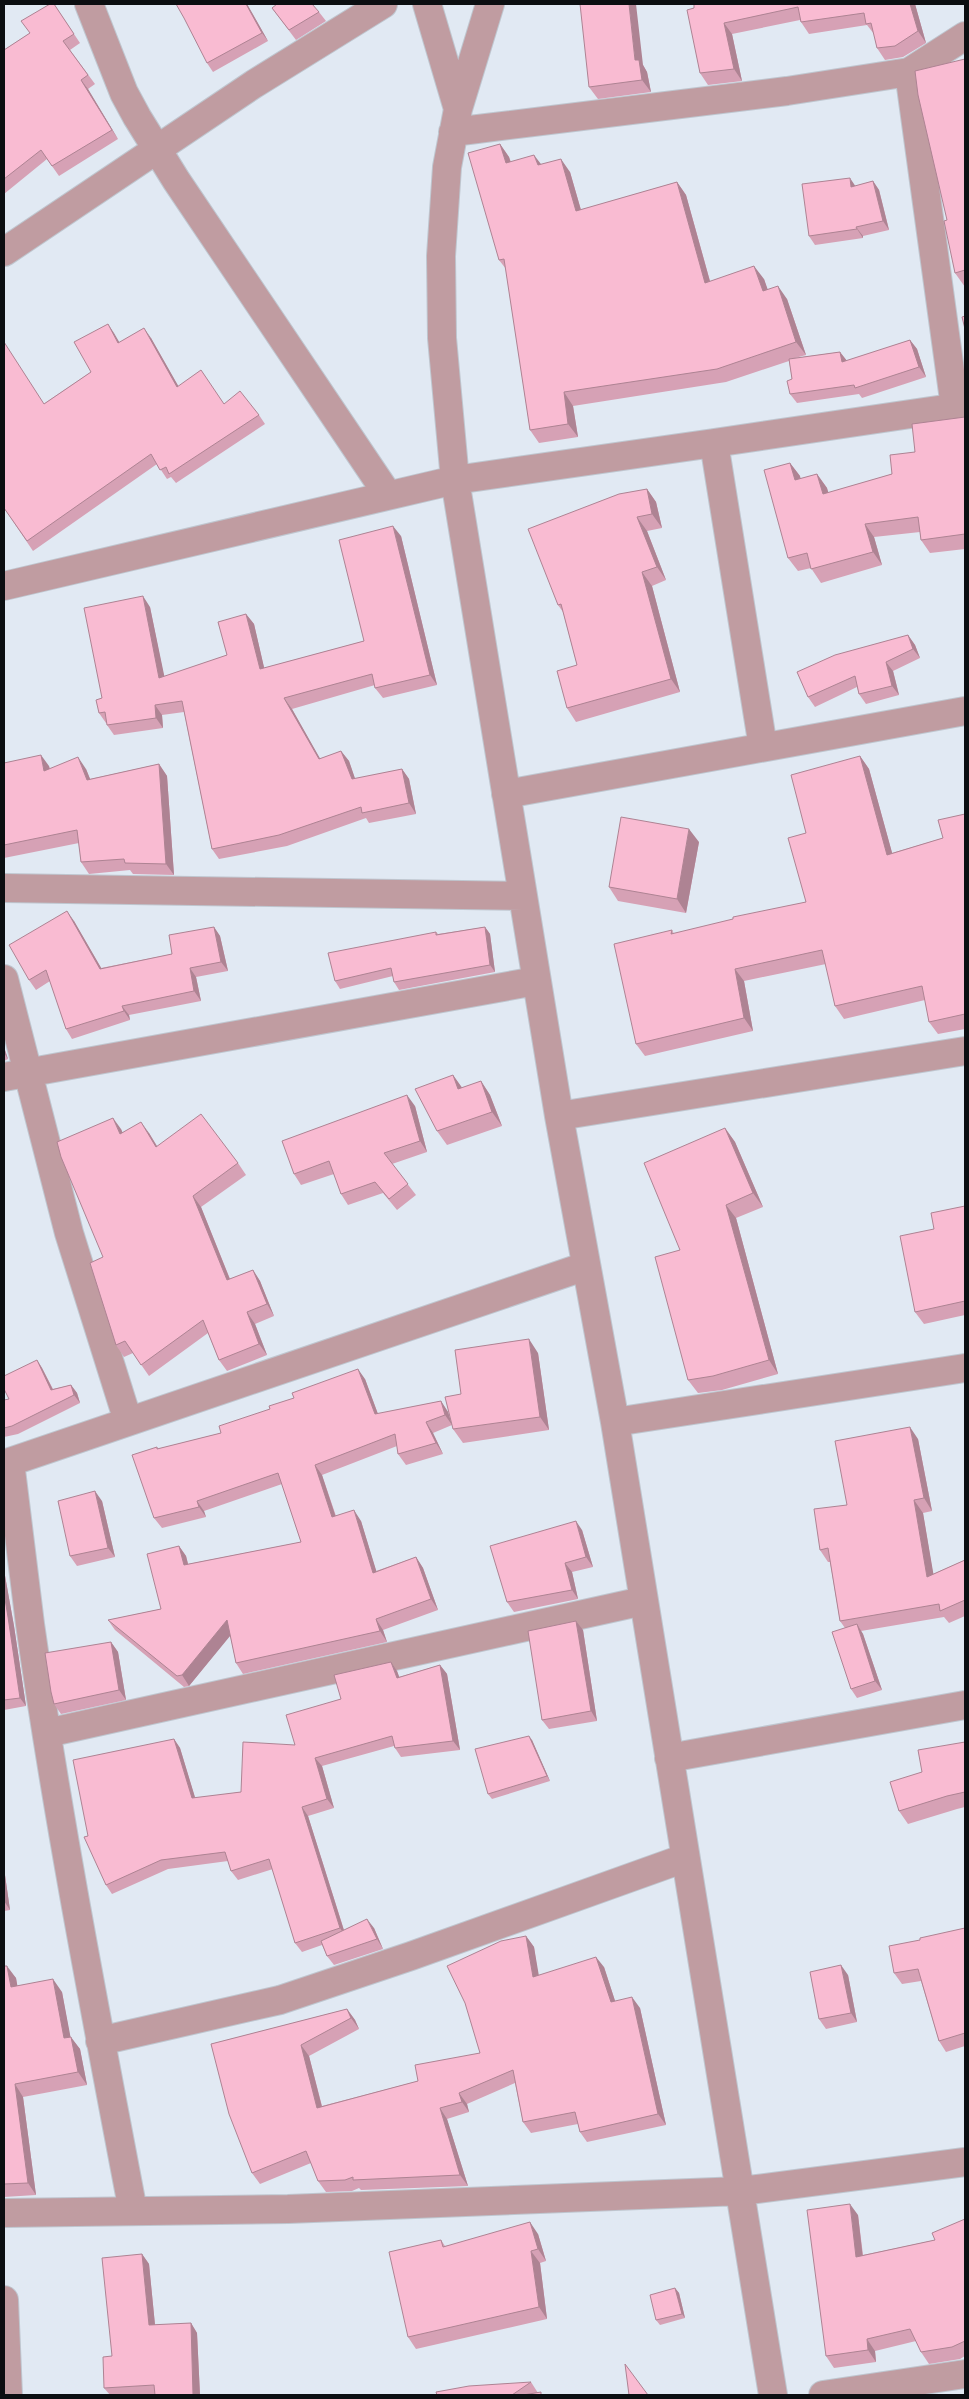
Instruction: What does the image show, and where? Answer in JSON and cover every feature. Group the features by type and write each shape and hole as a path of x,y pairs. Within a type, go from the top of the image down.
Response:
{"street":[{"path":"89,4 124,93 157,148 388,495"},
{"path":"4,252 254,84 383,4"},
{"path":"427,4 456,120"},
{"path":"490,4 456,120 447,167 441,274 442,338 455,480 536,981 615,1422 774,2395"},
{"path":"456,120 787,90 909,72 956,40 965,36"},
{"path":"4,586 455,480 960,407 909,72"},
{"path":"714,443 763,747"},
{"path":"506,794 965,711"},
{"path":"4,888 523,896"},
{"path":"4,978 15,1075 69,1233 128,1421"},
{"path":"15,1075 536,981"},
{"path":"559,1116 965,1051"},
{"path":"133,2211 100,2041 47,1733 7,1463 586,1266"},
{"path":"615,1422 965,1368"},
{"path":"47,1733 643,1601"},
{"path":"669,1758 965,1705"},
{"path":"100,2041 280,2000 685,1858"},
{"path":"4,2213 288,2209 741,2191 965,2162"},
{"path":"4,2300 8,2395"},
{"path":"823,2395 965,2374"}],"building":[{"path":"50,4 54,4 74,34 63,41 88,75 81,80 112,130 52,166 41,150 4,179 4,50 30,33 21,21"},
{"path":"176,4 246,4 262,33 207,63"},
{"path":"277,4 312,4 319,12 289,30 272,8"},
{"path":"580,4 629,4 635,60 639,60 642,80 589,87"},
{"path":"694,4 910,4 918,31 895,46 877,48 871,23 866,24 864,13 801,22 798,7 724,23 734,69 700,73 687,10 694,8"},
{"path":"965,59 965,270 955,273 944,221 947,220 918,95 915,71"},
{"path":"500,144 506,163 534,155 538,165 561,159 576,211 677,182 705,283 754,266 763,291 778,286 796,342 717,369 564,392 568,424 530,430 504,259 499,260 468,153"},
{"path":"850,178 851,187 873,181 883,221 856,227 857,229 809,236 802,184"},
{"path":"965,316 965,329 962,317"},
{"path":"108,324 118,343 144,328 177,387 201,370 224,404 240,391 259,415 169,474 166,467 160,470 151,454 27,541 4,508 4,342 44,404 91,372 74,342"},
{"path":"910,340 919,367 855,388 854,385 790,394 787,381 792,379 789,359 840,352 842,362"},
{"path":"965,417 965,534 921,540 918,517 865,524 873,552 811,569 807,553 788,558 764,470 790,463 795,480 817,474 823,494 892,474 890,455 915,452 912,424"},
{"path":"647,489 652,514 637,517 657,567 642,572 671,679 567,708 557,671 577,665 561,604 558,605 528,529 619,494"},
{"path":"393,526 430,675 375,688 372,674 284,698 319,759 341,751 352,779 402,769 409,803 362,813 361,807 279,835 212,849 182,701 155,705 156,718 107,725 105,712 99,713 96,700 102,698 84,608 143,596 159,678 227,655 218,622 246,614 260,669 364,641 339,540"},
{"path":"908,635 913,649 886,662 892,686 859,694 855,676 808,697 797,672 835,655"},
{"path":"41,755 44,771 78,757 87,780 159,764 166,864 125,863 124,859 81,862 77,830 4,845 4,763"},
{"path":"860,756 887,855 943,838 938,820 965,814 965,1014 929,1022 922,986 835,1006 822,950 735,969 744,1018 636,1044 614,944 672,930 671,934 733,919 733,917 806,902 788,838 806,833 791,775"},
{"path":"621,817 689,829 677,899 609,887"},
{"path":"67,911 100,969 172,954 169,935 214,927 221,962 190,968 194,991 122,1006 124,1011 66,1029 46,970 29,980 9,945"},
{"path":"485,927 490,965 394,982 391,968 335,981 328,953 436,932 436,935"},
{"path":"453,1075 458,1089 481,1081 492,1112 437,1131 415,1089"},
{"path":"407,1095 420,1141 384,1153 408,1184 389,1199 375,1182 341,1194 329,1161 294,1174 282,1141"},
{"path":"201,1114 238,1163 193,1196 227,1280 253,1270 267,1304 247,1312 259,1344 219,1360 203,1320 141,1365 125,1341 116,1345 90,1263 103,1257 61,1157 57,1142 113,1118 120,1134 141,1122 156,1147"},
{"path":"725,1128 753,1193 726,1205 769,1360 713,1376 688,1380 655,1257 680,1250 644,1163"},
{"path":"965,1206 965,1301 915,1312 900,1236 934,1229 931,1213"},
{"path":"529,1339 540,1417 453,1429 445,1397 461,1394 455,1350"},
{"path":"37,1360 51,1390 71,1385 74,1395 12,1426 4,1428 4,1400 9,1399 4,1389 4,1376"},
{"path":"358,1369 375,1414 441,1401 445,1415 426,1422 436,1443 398,1454 395,1434 315,1465 332,1517 354,1510 373,1573 416,1557 431,1599 376,1619 380,1631 236,1663 227,1620 182,1675 177,1676 108,1620 161,1609 147,1554 179,1546 184,1565 301,1542 278,1473 197,1501 199,1507 154,1518 132,1455 157,1447 157,1449 221,1433 219,1426 270,1409 269,1406 294,1398 292,1393"},
{"path":"910,1427 924,1498 914,1500 927,1577 965,1560 965,1600 940,1611 939,1604 840,1621 828,1548 820,1550 814,1509 847,1505 835,1441"},
{"path":"95,1491 108,1548 70,1556 58,1501"},
{"path":"576,1521 586,1557 565,1563 572,1590 507,1602 490,1546"},
{"path":"4,1593 20,1698 4,1700"},
{"path":"576,1621 591,1711 542,1720 528,1631"},
{"path":"857,1624 875,1681 851,1689 832,1632"},
{"path":"111,1642 119,1690 54,1704 45,1653"},
{"path":"391,1662 397,1678 440,1665 453,1741 395,1748 392,1736 315,1758 327,1799 302,1807 340,1928 295,1943 269,1859 231,1871 225,1852 161,1860 106,1885 84,1837 88,1836 73,1760 174,1739 192,1798 241,1792 243,1742 295,1745 286,1715 341,1699 334,1675"},
{"path":"529,1736 547,1776 488,1794 475,1749"},
{"path":"965,1742 965,1792 899,1811 890,1782 922,1772 918,1750"},
{"path":"367,1919 377,1939 327,1956 321,1941"},
{"path":"965,1928 965,2033 939,2041 918,1969 894,1973 889,1946"},
{"path":"526,1936 533,1977 596,1957 611,2002 632,1997 658,2114 580,2132 575,2112 523,2122 513,2070 459,2093 462,2102 440,2108 460,2175 353,2180 353,2177 345,2180 318,2181 306,2151 252,2173 229,2114 211,2044 347,2009 351,2018 301,2045 317,2108 418,2081 415,2065 480,2053 465,2003 447,1966 501,1941"},
{"path":"841,1965 851,2013 819,2019 810,1972"},
{"path":"4,1966 7,1966 11,1987 53,1979 64,2038 71,2037 78,2072 15,2084 28,2183 4,2184"},
{"path":"850,2204 856,2257 935,2240 932,2233 965,2219 965,2341 952,2347 921,2352 910,2329 867,2339 868,2350 826,2356 807,2210"},
{"path":"530,2222 538,2249 531,2251 539,2307 408,2337 389,2252 441,2240 443,2247"},
{"path":"142,2254 149,2325 191,2323 193,2395 155,2395 154,2385 104,2388 103,2357 112,2356 102,2258"},
{"path":"675,2288 682,2314 656,2320 650,2295"},
{"path":"625,2364 648,2395 629,2395"},
{"path":"531,2382 512,2395 437,2395 436,2392 469,2386"},
{"path":"541,2392 541,2395 523,2395"}]}
